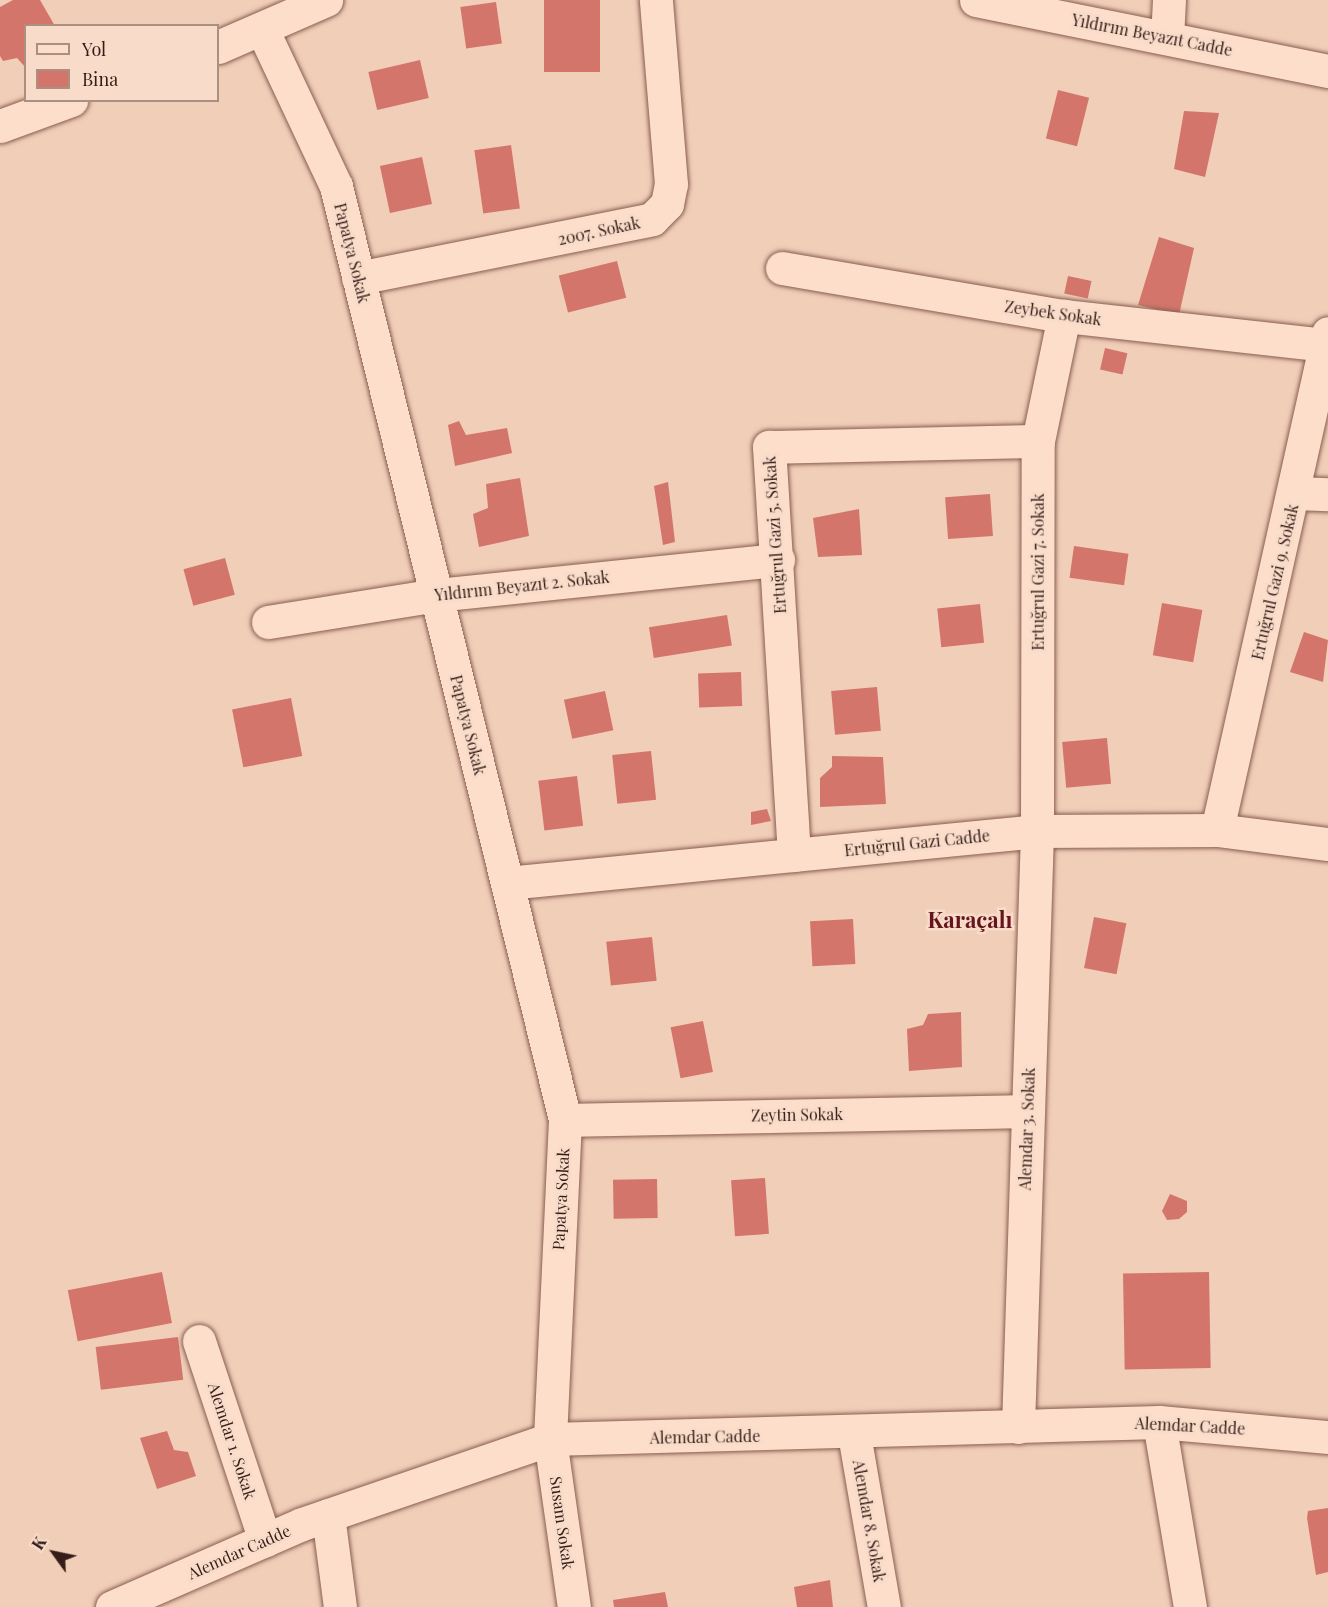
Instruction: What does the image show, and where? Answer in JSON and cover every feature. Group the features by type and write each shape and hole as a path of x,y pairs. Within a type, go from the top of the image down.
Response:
{"street":[{"path":"219,47 263,31 326,0"},
{"name":"2007. Sokak","path":"358,278 652,219 667,204 670,184 656,0"},
{"name":"Yıldırım Beyazıt Cadde","path":"976,0 1328,70"},
{"path":"1167,38 1169,0"},
{"name":"Papatya Sokak","path":"263,31 336,186 565,1120 550,1439"},
{"path":"0,126 66,102"},
{"name":"Zeybek Sokak","path":"782,268 1064,316 1327,339"},
{"name":"Ertuğrul Gazi 7. Sokak","path":"1037,831 1038,441 1064,316"},
{"name":"Ertuğrul Gazi 9. Sokak","path":"1218,830 1295,493 1327,339"},
{"name":"Ertuğrul Gazi 5. Sokak","path":"794,855 770,447 1038,441"},
{"path":"1295,493 1328,494"},
{"name":"Yıldırım Beyazıt 2. Sokak","path":"268,622 436,595 778,560"},
{"name":"Ertuğrul Gazi Cadde","path":"507,883 1037,831 1218,830 1328,844"},
{"name":"Alemdar 3. Sokak","path":"1018,1427 1037,831"},
{"name":"Zeytin Sokak","path":"565,1120 1028,1111"},
{"name":"Alemdar 1. Sokak","path":"199,1341 264,1540"},
{"path":"1159,1422 1190,1607"},
{"name":"Alemdar Cadde","path":"112,1607 264,1540 328,1515 550,1439 854,1434 1159,1422 1328,1437"},
{"name":"Alemdar 8. Sokak","path":"854,1434 884,1607"},
{"name":"Susam Sokak","path":"550,1439 574,1607"},
{"path":"328,1515 340,1607"}],"building":[{"path":"13,0 40,0 54,24 24,24 24,66 17,58 3,61 0,56 0,7"},
{"path":"544,0 600,0 600,72 544,72"},
{"path":"496,2 502,44 466,49 460,7"},
{"path":"420,60 429,98 377,110 368,72"},
{"path":"1058,90 1089,98 1077,146 1046,139"},
{"path":"1184,111 1219,113 1205,177 1174,169"},
{"path":"511,145 520,208 483,214 474,150"},
{"path":"422,157 432,204 390,213 380,166"},
{"path":"1159,237 1194,248 1179,315 1138,305"},
{"path":"617,261 626,298 568,312 559,276"},
{"path":"1068,276 1091,281 1088,299 1064,294"},
{"path":"1105,348 1127,353 1122,375 1100,369"},
{"path":"459,421 466,435 507,428 512,453 455,466 448,425"},
{"path":"520,478 529,536 479,547 473,514 488,508 486,484"},
{"path":"668,482 675,542 663,545 654,486"},
{"path":"990,494 993,536 948,539 945,497"},
{"path":"859,509 862,555 818,557 813,518"},
{"path":"1074,546 1128,554 1124,585 1070,578"},
{"path":"225,558 235,595 193,606 183,569"},
{"path":"1162,603 1202,610 1193,662 1153,655"},
{"path":"980,604 984,643 941,647 937,608"},
{"path":"727,615 732,646 654,658 649,627"},
{"path":"1304,632 1328,640 1323,682 1290,672"},
{"path":"741,672 742,706 699,707 698,674"},
{"path":"877,687 881,731 835,735 831,691"},
{"path":"605,691 613,730 572,739 564,700"},
{"path":"291,698 302,756 243,767 232,709"},
{"path":"1107,738 1111,784 1066,788 1062,742"},
{"path":"651,751 656,800 617,804 612,755"},
{"path":"832,756 883,757 886,804 820,807 820,778 832,767"},
{"path":"577,776 583,826 544,830 538,781"},
{"path":"767,809 771,821 751,825 751,812"},
{"path":"1094,917 1126,923 1116,974 1084,968"},
{"path":"853,919 855,964 812,966 810,921"},
{"path":"652,937 657,981 611,986 606,942"},
{"path":"961,1012 962,1067 909,1071 907,1029 923,1025 928,1014"},
{"path":"703,1021 713,1072 681,1078 671,1027"},
{"path":"765,1178 769,1234 735,1236 731,1180"},
{"path":"657,1179 658,1218 614,1219 613,1180"},
{"path":"1170,1194 1187,1201 1187,1212 1179,1219 1167,1220 1162,1211"},
{"path":"162,1272 172,1323 78,1341 68,1290"},
{"path":"1209,1272 1211,1368 1125,1369 1123,1274"},
{"path":"178,1337 183,1380 101,1390 96,1347"},
{"path":"167,1431 174,1450 188,1452 196,1476 157,1489 140,1438"},
{"path":"1328,1508 1328,1572 1316,1575 1307,1518 1308,1511"},
{"path":"830,1580 833,1607 797,1607 794,1587"},
{"path":"665,1592 668,1607 614,1607 613,1600"}],"district":[{"name":"Karaçalı","path":"970,920"}]}
